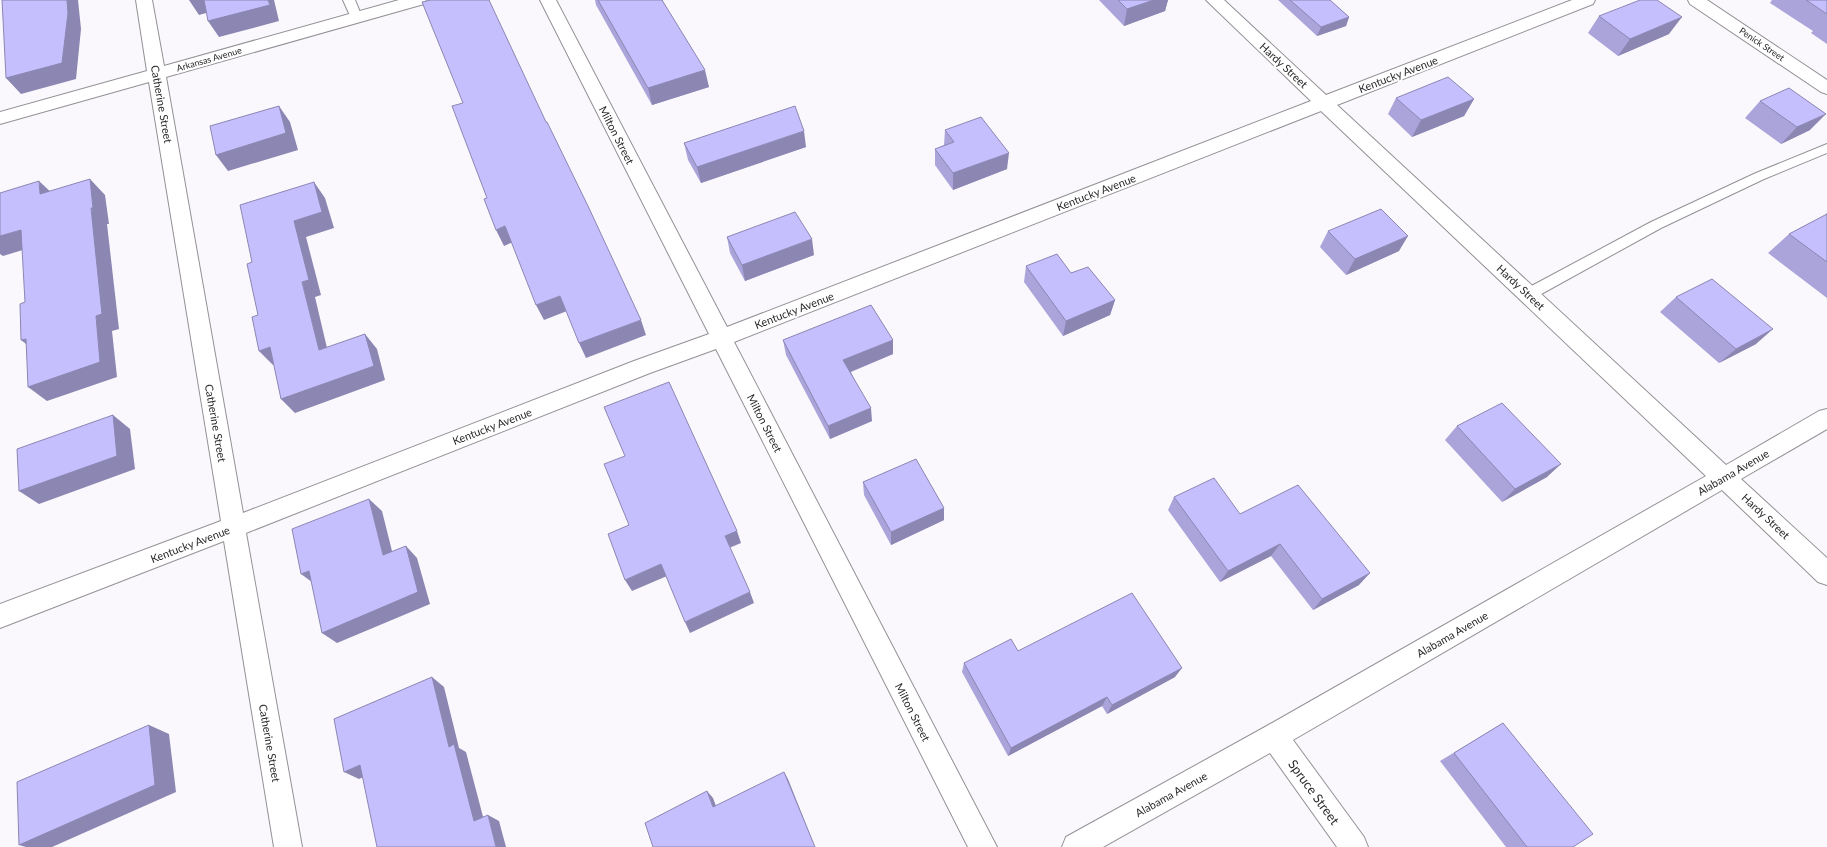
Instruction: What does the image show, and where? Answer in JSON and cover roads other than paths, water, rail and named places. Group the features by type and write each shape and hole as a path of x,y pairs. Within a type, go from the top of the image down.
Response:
{"street":[{"name":"Catherine Street","path":"144,0 288,847"},
{"name":"Arkansas Avenue","path":"0,118 418,0"},
{"name":"Milton Street","path":"548,0 982,847"},
{"name":"Hardy Street","path":"1214,0 1827,574"},
{"name":"Kentucky Avenue","path":"0,616 234,527 642,367 722,338 1587,0"},
{"name":"Penick Street","path":"1696,0 1827,88"},
{"name":"Alabama Avenue","path":"1076,847 1274,736 1827,418"},
{"name":"Spruce Street","path":"1274,736 1354,847"}],"lane":[{"path":"349,0 356,17"},
{"path":"1529,294 1656,225 1760,176 1827,148"}]}
